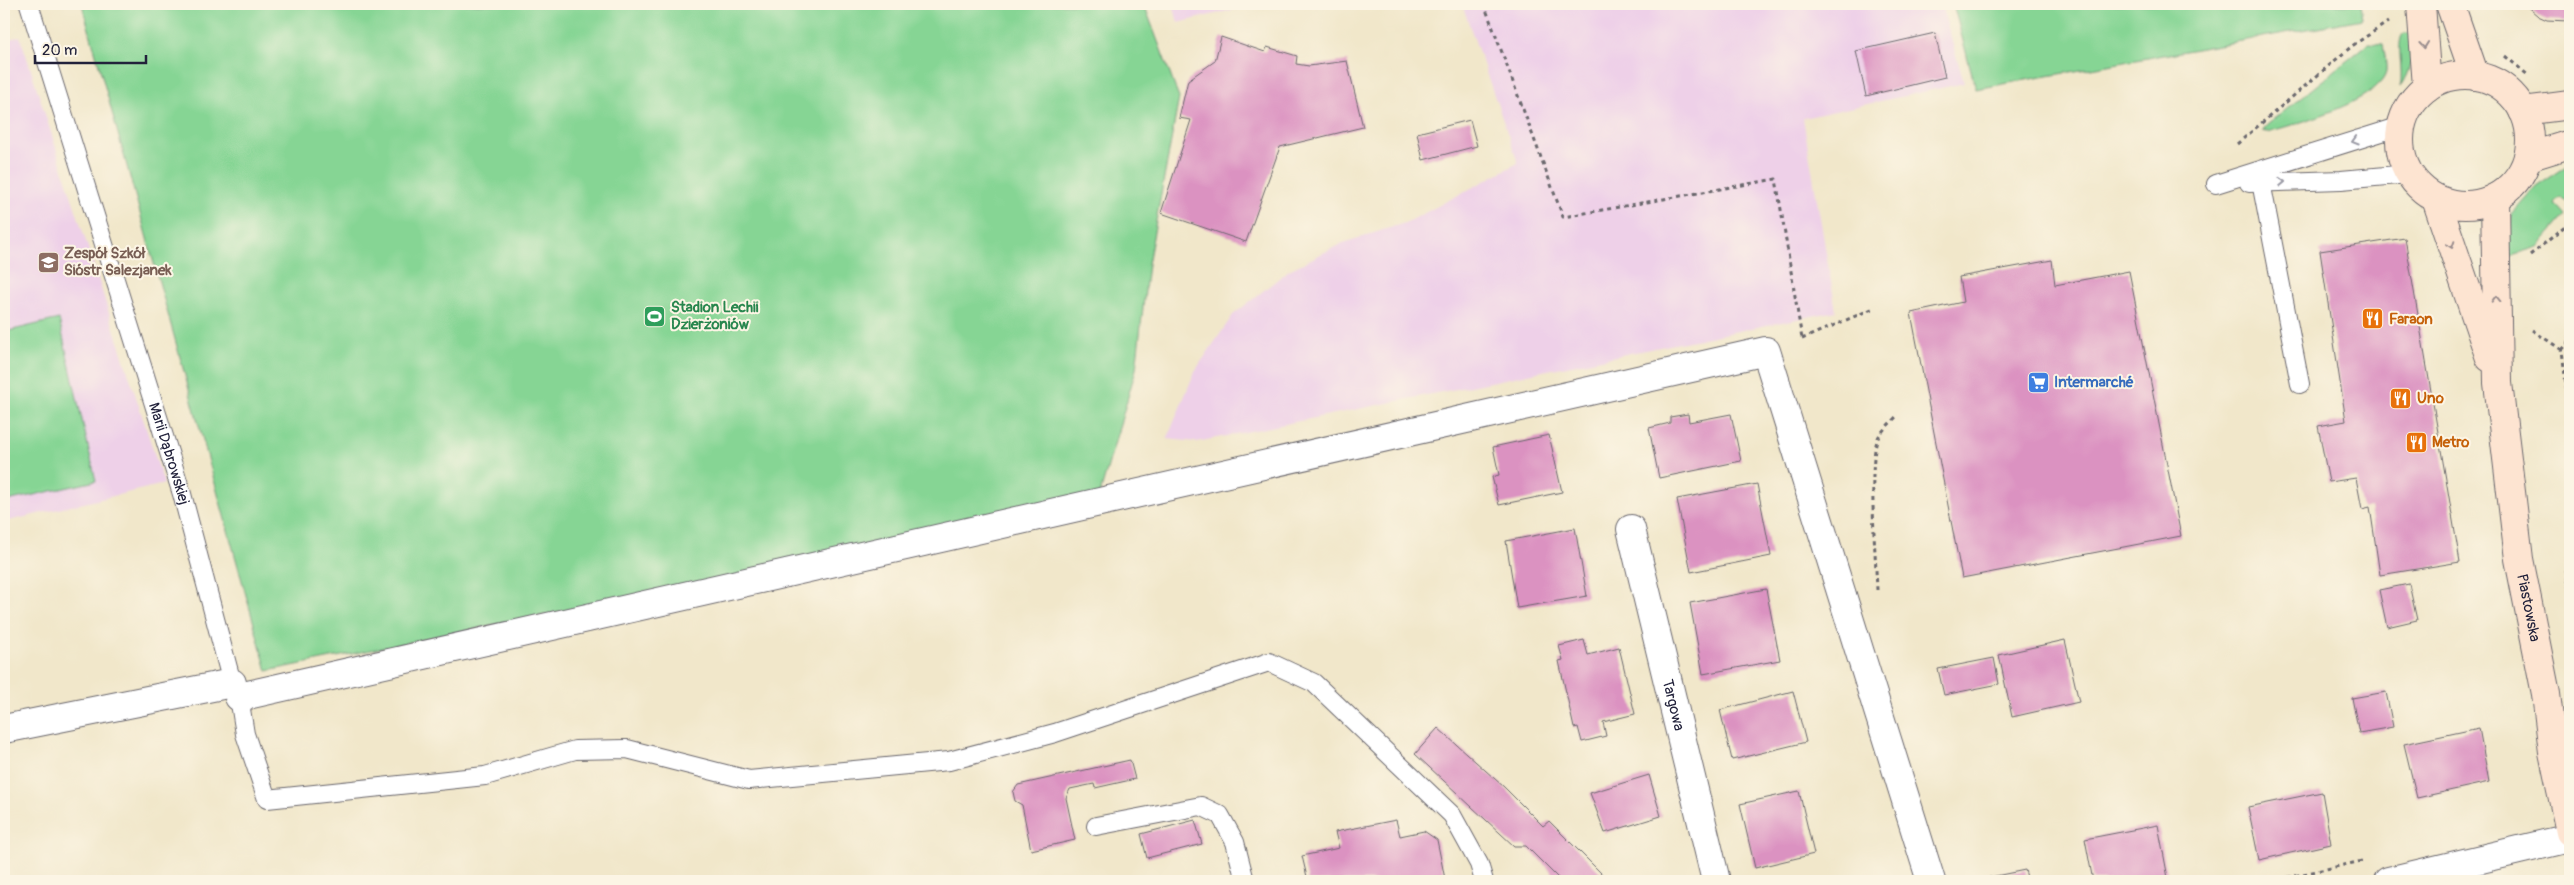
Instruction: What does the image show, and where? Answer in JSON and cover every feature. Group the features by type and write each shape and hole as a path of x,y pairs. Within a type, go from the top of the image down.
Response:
{"street":[{"path":"2420,4 2427,87"},
{"path":"2450,4 2475,76"},
{"path":"2458,75 2475,76 2494,82 2511,94 2523,111 2529,126 2530,142 2528,157 2521,174 2510,188 2495,198 2475,204 2455,205 2436,199 2421,188 2409,174 2402,159 2400,143 2401,126 2410,104 2427,87 2442,79 2458,75"},
{"path":"2523,111 2570,105"},
{"path":"2528,157 2570,144"},
{"name":"Piastowska","path":"2495,198 2498,383 2519,559 2546,694 2553,752 2570,832"},
{"name":"Piastowska","path":"2436,199 2498,383"},
{"path":"4,729 236,690 1766,351 1930,881"},
{"name":"Targowa","path":"1631,529 1716,881"},
{"path":"2388,881 2570,838"}],"lane":[{"name":"Marii Dąbrowskiej","path":"29,4 182,494 236,690 245,734 267,799 485,776 574,750 627,749 749,780 948,761 1055,733 1269,662 1314,683 1452,815 1480,864 1484,881"},
{"path":"2401,126 2216,184 2341,180 2409,174"},
{"path":"2261,182 2300,384"},
{"path":"1096,826 1201,806 1220,815 1235,842 1245,881"}],"path":[{"path":"1484,4 1563,216 1776,179 1802,339"},
{"path":"2237,144 2352,46 2388,22"},
{"path":"2504,55 2527,75 2534,78"},
{"path":"2524,260 2570,223"},
{"path":"1766,351 1802,339 1874,308"},
{"path":"2530,323 2533,332 2562,350"},
{"path":"2570,326 2569,342 2562,350 2570,419"},
{"path":"1878,598 1873,484 1875,452 1879,437 1897,416"},
{"path":"2570,563 2566,569 2570,598"}],"shaded area":[{"path":"1173,4 1256,4 1178,23"},
{"path":"1462,4 1941,4 1964,83 1803,118 1836,311 1197,442 1167,439 1195,371 1233,315 1289,270 1343,243 1408,222 1518,163"},
{"name":"Zespół Szkół Sióstr Salezjanek","path":"20,36 164,484 4,522 4,41"}],"green space":[{"name":"Stadion Lechii Dzierżoniów","path":"82,4 1144,4 1179,98 1148,264 1136,369 1097,504 267,671"},
{"path":"1953,4 2360,4 2362,19 1976,89"},
{"path":"2404,33 2413,33 2413,48 2407,74 2400,87 2400,42"},
{"path":"2369,43 2383,44 2386,72 2380,83 2369,93 2353,102 2314,118 2267,132 2263,131 2267,125"},
{"path":"2570,164 2570,206 2561,197 2555,203 2566,215 2538,247 2508,256 2506,250 2512,214 2536,187"},
{"path":"59,319 96,481 7,501 4,487 4,332"}],"building":[{"path":"2524,4 2570,4 2570,25 2568,21 2547,20 2538,16"},
{"path":"1935,33 1945,77 1866,96 1856,51"},
{"path":"1221,37 1265,52 1267,47 1297,56 1296,64 1309,66 1347,61 1363,127 1280,147 1246,242 1161,213 1191,120 1179,118 1188,80 1215,61"},
{"path":"1470,120 1477,146 1423,160 1417,133"},
{"path":"2405,238 2460,562 2380,575 2370,507 2362,509 2356,478 2329,482 2318,426 2346,421 2320,251"},
{"name":"Intermarché","path":"2052,260 2055,285 2129,271 2181,536 1962,578 1911,313 1963,302 1959,277"},
{"path":"1688,414 1689,422 1731,414 1741,461 1659,478 1649,428 1670,423 1670,417"},
{"path":"1549,435 1562,492 1499,505 1492,477 1499,475 1493,447"},
{"path":"1757,484 1771,556 1691,572 1677,499"},
{"path":"1575,528 1587,596 1517,608 1506,541"},
{"path":"2409,584 2417,620 2387,627 2379,590"},
{"path":"1766,589 1780,660 1703,674 1690,603"},
{"path":"1584,640 1588,655 1619,647 1635,714 1603,722 1606,736 1582,742 1578,727 1574,728 1559,661 1563,660 1559,646"},
{"path":"2065,640 2079,702 2012,717 1999,655"},
{"path":"1994,658 1999,684 1944,695 1938,669"},
{"path":"1793,691 1806,742 1732,760 1720,710"},
{"path":"2386,692 2393,727 2359,733 2352,698"},
{"path":"1438,728 1504,787 1543,826 1549,821 1609,881 1561,881 1526,846 1514,846 1415,754"},
{"path":"2479,728 2489,782 2417,798 2404,744"},
{"path":"1130,760 1135,779 1095,788 1094,784 1070,789 1066,798 1075,840 1031,850 1022,805 1015,801 1013,792 1018,785"},
{"path":"1649,775 1661,816 1605,833 1590,793"},
{"path":"1799,791 1814,854 1755,868 1740,804"},
{"path":"2322,792 2331,844 2259,860 2248,807"},
{"path":"1195,820 1202,844 1147,858 1141,834"},
{"path":"1396,820 1400,836 1424,831 1437,840 1444,881 1308,881 1302,856 1339,848 1335,832"},
{"path":"2158,825 2168,878 2155,881 2093,881 2085,839"},
{"path":"2025,870 2028,881 1981,881 1981,879"}],"place":[{"name":"Zespół Szkół Sióstr Salezjanek","path":"48,262"},
{"name":"Stadion Lechii Dzierżoniów","path":"655,316"},
{"name":"Faraon","path":"2373,319"},
{"name":"Intermarché","path":"2038,382"},
{"name":"Uno","path":"2401,398"},
{"name":"Metro","path":"2416,442"}]}
